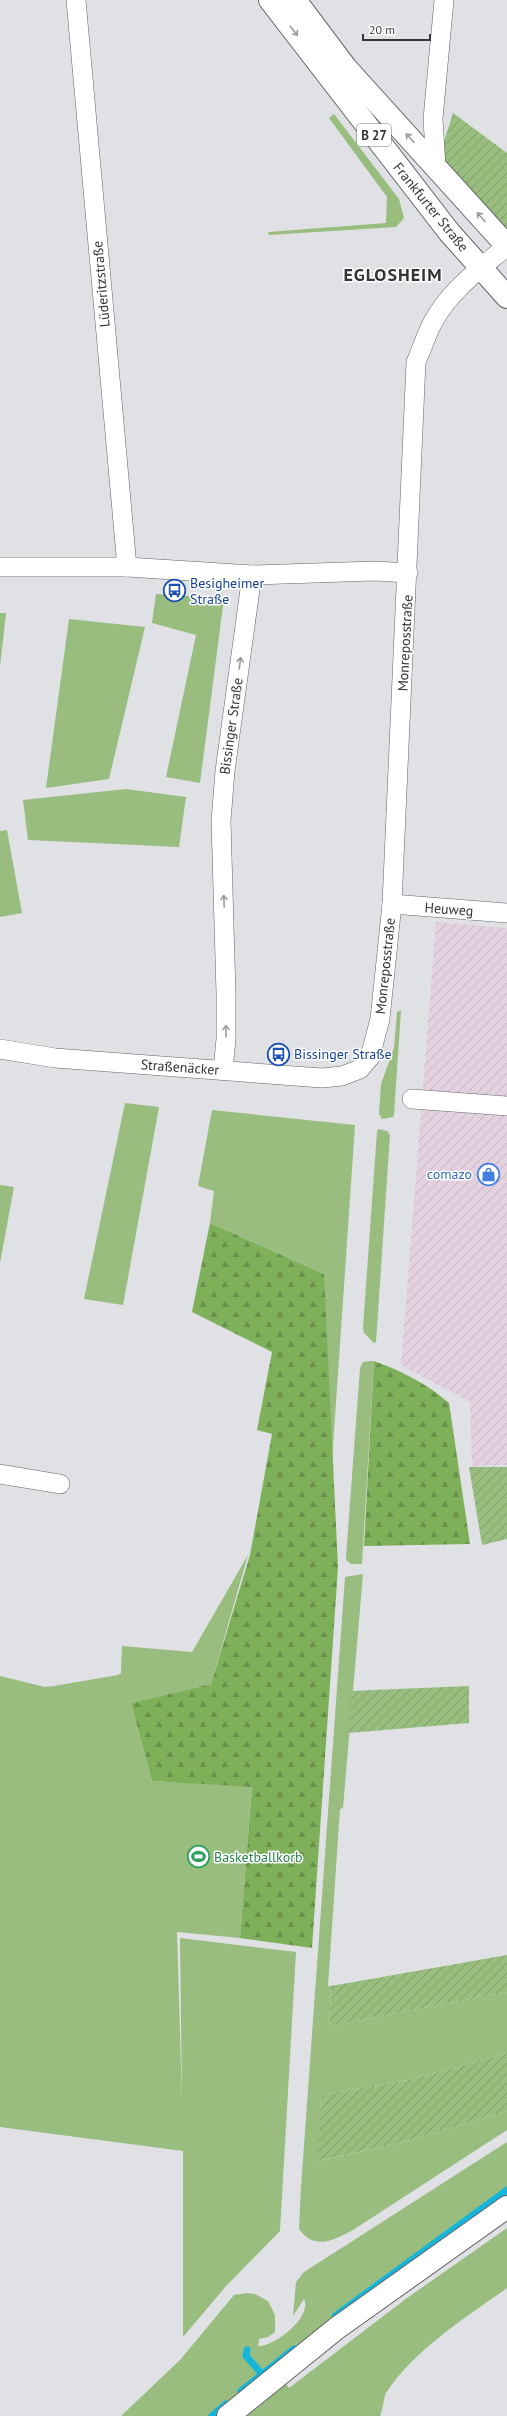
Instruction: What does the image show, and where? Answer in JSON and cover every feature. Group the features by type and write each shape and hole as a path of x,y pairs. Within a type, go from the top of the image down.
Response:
{"main road":[{"name":"Frankfurter Straße","path":"270,0 449,232 507,297"},
{"name":"Frankfurter Straße","path":"295,0 346,68 507,246"},
{"path":"228,2416 337,2328 507,2207"}],"street":[{"name":"Lüderitzstraße","path":"76,0 127,567"},
{"path":"436,167 433,119 444,0"},
{"name":"Monreposstraße","path":"360,1068 370,1057 376,1039 392,904 408,573 416,362 432,322 448,299 507,246"},
{"path":"0,567 127,567 252,575 375,571 408,573"},
{"name":"Bissinger Straße","path":"223,1070 226,1031 221,821 225,771 252,575"},
{"name":"Heuweg","path":"392,904 507,913"},
{"name":"Straßenäcker","path":"0,1049 55,1058 322,1078 342,1076 360,1068"},
{"path":"412,1099 507,1106"},
{"path":"0,1474 60,1484"}],"shaded area":[{"path":"436,922 507,928 507,1465 472,1466 470,1402 401,1365"}],"green space":[{"path":"453,113 507,153 507,247 436,167"},
{"path":"334,114 399,199 404,218 396,227 269,235 268,232 386,223 387,197 329,118"},
{"path":"156,594 224,598 200,783 166,777 196,635 152,623"},
{"path":"0,613 6,613 0,667"},
{"path":"69,619 145,627 109,779 46,788"},
{"path":"126,789 186,797 179,847 28,840 23,800"},
{"path":"7,830 22,913 0,917 0,831"},
{"path":"401,1010 394,1115 393,1117 382,1119 379,1114 381,1084 394,1048 397,1012"},
{"path":"125,1103 159,1107 123,1305 84,1299"},
{"path":"212,1110 355,1125 324,1578 315,1658 324,1274 210,1223 214,1191 198,1186"},
{"path":"379,1129 387,1131 390,1135 376,1342 374,1343 364,1333 363,1327 377,1131"},
{"path":"0,1185 14,1187 0,1263"},
{"path":"210,1223 324,1274 338,1567 312,1948 240,1938 252,1787 152,1781 131,1703 211,1684 250,1555 272,1434 257,1430 272,1352 192,1312"},
{"path":"374,1361 362,1564 351,1564 346,1560 346,1557 360,1368 363,1362"},
{"path":"374,1361 414,1379 449,1403 470,1544 364,1546"},
{"path":"469,1467 507,1467 507,1539 482,1545"},
{"path":"248,1555 211,1684 131,1703 152,1781 252,1786 240,1938 177,1932 182,2100 180,1938 296,1952 280,2231 227,2285 183,2337 183,2151 0,2127 0,1676 45,1687 54,1686 118,1675 121,1673 122,1646 192,1652"},
{"path":"363,1574 343,1808 340,1809 328,1986 331,1986 329,2026 507,1992 507,2053 408,2080 321,2095 318,2161 400,2143 507,2111 507,2130 353,2230 332,2240 318,2242 305,2236 299,2229 301,2187 345,1577"},
{"path":"469,1686 469,1723 348,1733 351,1691"},
{"path":"507,1955 507,1992 329,2026 331,1986"},
{"path":"507,2053 507,2111 400,2143 317,2161 321,2095 408,2080"},
{"path":"507,2142 507,2197 219,2416 121,2416 180,2360 234,2295 247,2293 255,2294 268,2301 275,2315 275,2332 268,2337 259,2339 258,2346 273,2342 290,2330 303,2314 305,2306 304,2299 293,2316 296,2282 304,2272"},
{"path":"507,2228 507,2288 442,2335 411,2362 386,2393 380,2416 228,2416 279,2374 289,2388 407,2298"}],"waterway":[{"path":"335,2316 507,2190"},
{"path":"241,2391 294,2349"},
{"path":"247,2350 246,2356 262,2374"},
{"path":"212,2416 226,2404"}],"place":[{"name":"Besigheimer Straße","path":"174,591"},
{"name":"Bissinger Straße","path":"278,1054"},
{"name":"comazo","path":"488,1174"},
{"name":"Basketballkorb","path":"199,1857"}],"district":[{"name":"EGLOSHEIM","path":"393,274"}]}
